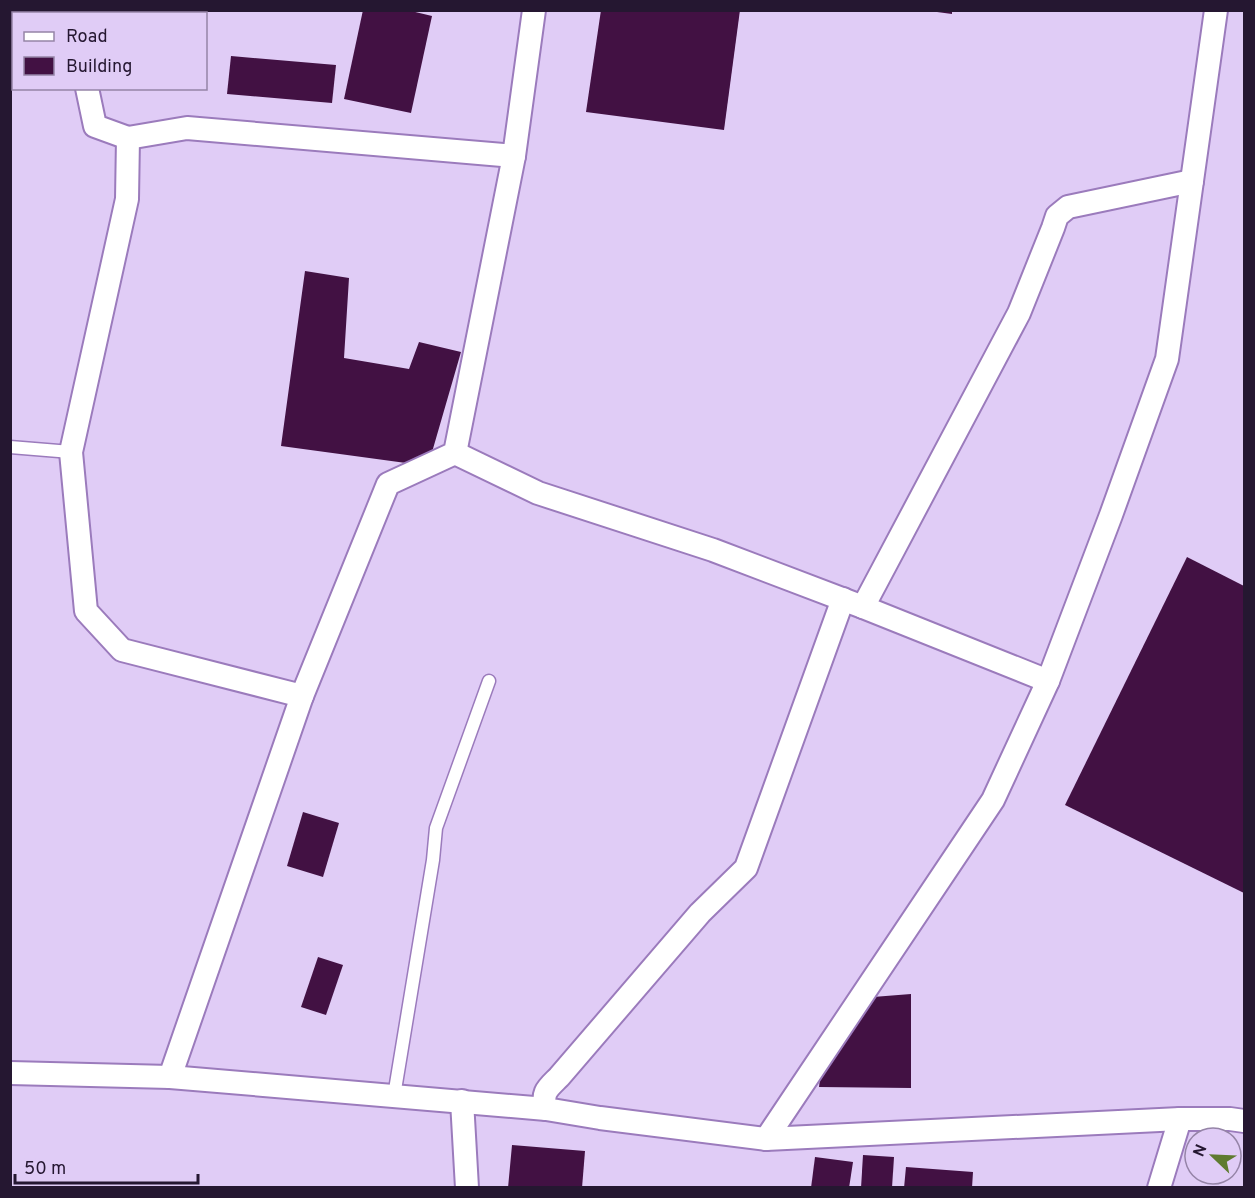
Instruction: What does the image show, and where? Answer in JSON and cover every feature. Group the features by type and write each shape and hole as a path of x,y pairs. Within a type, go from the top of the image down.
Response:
{"street":[{"path":"455,453 514,156 534,10"},
{"path":"765,1139 993,800 1048,681 1167,359 1216,10"},
{"path":"87,90 95,126 128,138 187,128 514,156"},
{"path":"128,138 128,199 71,452 86,611 123,650 302,696"},
{"path":"546,1109 543,1100 546,1089 559,1077 700,914 746,868 853,603 1019,313 1057,216 1068,207 1192,181"},
{"path":"455,453 538,493 713,550 1048,681"},
{"path":"170,1077 302,696 388,484 455,453"},
{"path":"10,1073 170,1077 462,1101 546,1109 765,1139 1180,1119 1245,1121"},
{"path":"462,1101 467,1188"},
{"path":"1159,1188 1180,1119"}],"lane":[{"path":"10,447 71,452"},
{"path":"394,1096 433,860 436,828 489,681"}],"building":[{"path":"363,10 407,10 432,16 411,113 344,99"},
{"path":"601,10 740,10 724,130 586,112"},
{"path":"937,10 952,10 952,14 937,12"},
{"path":"231,56 336,65 332,103 227,94"},
{"path":"305,271 349,278 344,358 409,369 419,342 461,352 428,466 281,446"},
{"path":"1187,557 1244,586 1244,893 1065,805"},
{"path":"303,812 339,823 323,877 287,866"},
{"path":"318,957 343,965 326,1015 301,1007"},
{"path":"911,994 911,1088 819,1087 822,1062 873,997"},
{"path":"512,1145 585,1151 582,1188 508,1188"},
{"path":"863,1155 894,1157 892,1188 861,1188"},
{"path":"815,1157 853,1162 849,1188 811,1188"},
{"path":"906,1167 973,1172 972,1188 904,1188"}]}
